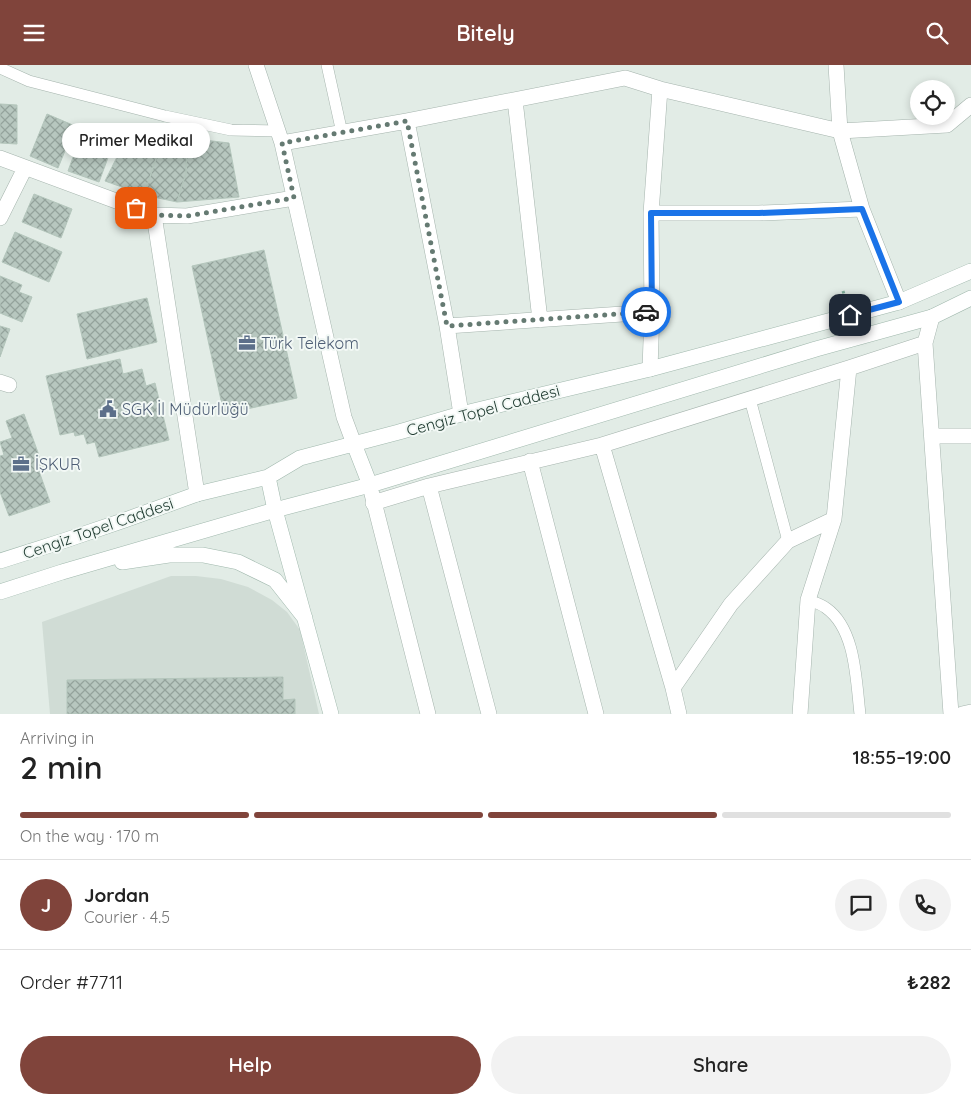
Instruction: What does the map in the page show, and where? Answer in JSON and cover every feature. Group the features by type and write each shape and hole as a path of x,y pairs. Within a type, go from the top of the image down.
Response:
{"street":[{"path":"836,65 840,131 862,209 899,302"},
{"path":"258,66 280,137 344,417 370,485 373,503 428,714"},
{"path":"280,137 342,133 407,121 516,100 622,72 660,89 840,131 947,125 971,105"},
{"path":"650,369 652,312 651,213 660,89"},
{"path":"516,100 540,319"},
{"path":"407,121 447,326 460,413"},
{"path":"0,158 154,215 187,216 294,198"},
{"path":"0,217 25,168"},
{"path":"651,213 759,213 862,209"},
{"path":"154,215 196,494"},
{"name":"Cengiz Topel Caddesi","path":"0,561 83,535 196,494 268,477 300,458 400,432 460,413 650,369 899,302 971,271"},
{"name":"Cengiz Topel Caddesi","path":"0,592 275,510 370,485 816,349 932,317 971,298"},
{"path":"447,326 652,312"},
{"path":"932,317 925,343 951,714"},
{"path":"373,503 429,486 602,445 925,343"},
{"path":"800,714 808,600 834,519 849,368"},
{"path":"932,436 971,436"},
{"path":"602,445 680,714"},
{"path":"530,461 596,714"},
{"path":"268,477 275,510 331,714"},
{"path":"429,486 489,714"},
{"path":"673,688 731,604 788,541 834,519"},
{"path":"62,572 169,555 204,555 238,562 275,581 305,619"},
{"path":"962,714 971,712"}],"lane":[{"path":"327,65 342,133"},
{"path":"0,68 29,81 165,116 231,130 280,137"},
{"path":"750,399 788,541"},
{"path":"808,600 826,608 834,615 847,637 852,651 860,714"}],"shaded area":[{"path":"171,576 221,579 248,587 272,600 287,612 300,630 319,714 50,714 42,622"}],"building":[{"path":"0,104 17,105 17,144 0,143"},
{"path":"47,114 75,126 58,168 30,156"},
{"path":"133,125 163,137 144,195 105,181"},
{"path":"167,126 187,129 186,173 177,202 144,195"},
{"path":"83,130 96,135 98,130 116,136 99,182 68,171"},
{"path":"187,138 229,143 239,197 177,202 186,173"},
{"path":"34,194 72,209 61,238 22,222"},
{"path":"15,232 62,252 49,282 2,262"},
{"path":"264,250 297,398 224,414 192,266"},
{"path":"0,276 22,285 19,292 32,297 22,322 0,313"},
{"path":"147,298 157,342 87,359 77,314"},
{"path":"0,326 10,329 0,357"},
{"name":"SGK İl Müdürlüğü","path":"120,359 123,374 142,369 146,386 155,383 169,440 99,457 95,442 87,444 84,434 75,436 74,432 60,435 46,376"},
{"name":"İŞKUR","path":"24,414 45,472 40,474 50,502 9,516 0,492 0,456 4,455 0,442 12,438 6,421"},
{"path":"283,677 283,700 295,699 295,714 67,714 67,680"}],"way so far":[{"path":"136,208 154,215 187,216 294,198 282,143 407,121 447,326 646,312"}],"place":[{"name":"Primer Medikal","path":"136,208"},
{"name":"Türk Telekom","path":"247,343"},
{"name":"SGK İl Müdürlüğü","path":"108,409"},
{"name":"İŞKUR","path":"21,464"}],"route":[{"path":"646,312 652,312 651,213 759,213 862,209 899,302 850,315"}]}
